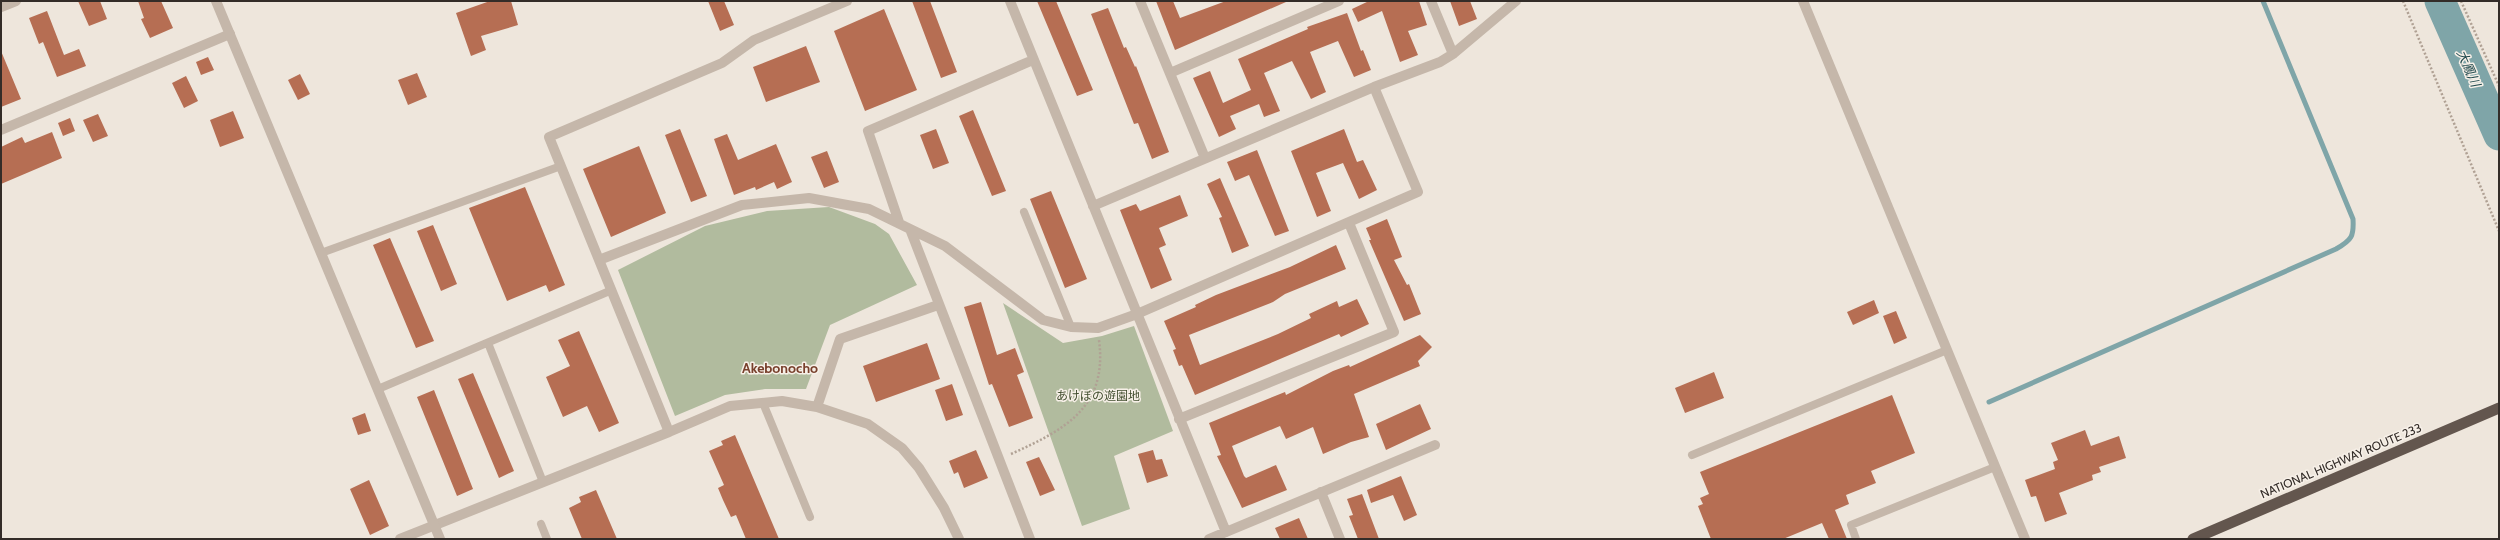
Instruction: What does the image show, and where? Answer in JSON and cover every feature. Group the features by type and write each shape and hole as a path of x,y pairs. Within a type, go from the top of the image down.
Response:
{"highway":[{"name":"NATIONAL HIGHWAY ROUTE 233","path":"2193,539 2499,408"}],"street":[{"path":"1,7 16,1"},
{"path":"216,1 440,539"},
{"path":"669,432 549,137 722,63 754,40 847,1"},
{"path":"1010,1 1179,418 1217,537 1435,445"},
{"path":"1140,1 1205,158"},
{"path":"1170,73 1339,1"},
{"path":"1432,1 1454,54"},
{"path":"1093,206 1374,87 1440,62 1454,54 1516,1"},
{"path":"1803,1 2025,539"},
{"path":"1,130 230,34"},
{"path":"899,222 868,131 1033,60"},
{"path":"599,260 742,205 809,198 869,209 899,222 945,246 1043,320 1071,327 1098,328 1137,314 1418,192 1374,87"},
{"path":"1179,418 1394,332 1349,223"},
{"path":"910,229 938,305 1030,539"},
{"path":"816,407 840,339 938,305"},
{"path":"400,539 669,432 730,406 782,401 816,407 868,424 902,448 919,468 944,508 959,539"},
{"path":"1321,492 1340,539"}],"lane":[{"path":"321,253 561,166"},
{"path":"1024,212 1071,327"},
{"path":"378,389 612,290"},
{"path":"488,342 544,482"},
{"path":"1692,455 1947,350"},
{"path":"763,403 810,517"},
{"path":"1856,539 1851,525 1995,467"},
{"path":"541,524 547,539"}],"path":[{"path":"2403,1 2499,232"},
{"path":"2461,1 2499,86"},
{"path":"999,459 1044,439 1069,424 1082,410 1094,388 1102,362 1098,328"}],"green space":[{"path":"829,207 875,224 889,234 917,285 830,325 806,389 765,389 725,395 675,416 618,270 705,226 767,211"},
{"name":"あけぼの遊園地","path":"1003,303 1063,343 1102,336 1134,326 1173,431 1114,456 1130,509 1082,526"}],"building":[{"path":"78,1 100,1 107,19 89,26"},
{"path":"138,1 161,1 173,28 150,38 141,19 144,18"},
{"path":"490,1 511,1 518,25 481,36 486,50 471,56 456,13"},
{"path":"708,1 724,1 734,25 720,31"},
{"path":"912,1 930,1 957,72 941,78"},
{"path":"1037,1 1056,1 1093,90 1077,96"},
{"path":"1156,1 1173,1 1180,18 1226,1 1286,2 1175,50"},
{"path":"1369,1 1419,1 1427,25 1408,31 1418,55 1400,62 1382,11 1358,22 1352,9"},
{"path":"1450,1 1470,1 1477,19 1459,26"},
{"path":"1108,8 1124,48 1126,47 1135,67 1136,66 1169,152 1152,159 1138,123 1134,124 1091,14"},
{"path":"884,9 917,90 865,111 834,31"},
{"path":"47,11 64,55 79,49 86,66 57,77 43,42 39,44 29,18"},
{"path":"1347,13 1361,51 1363,50 1371,70 1354,77 1338,41 1310,52 1326,92 1311,99 1292,61 1264,73 1280,111 1264,117 1259,104 1230,116 1236,129 1219,137 1193,78 1210,71 1223,103 1251,90 1238,59 1308,29 1307,27"},
{"path":"806,46 820,82 766,102 753,67"},
{"path":"1,51 21,99 1,107"},
{"path":"208,57 214,70 201,75 196,62"},
{"path":"417,73 427,97 408,105 398,80"},
{"path":"300,74 310,94 298,100 288,80"},
{"path":"186,76 198,101 184,108 172,83"},
{"path":"973,110 1006,191 992,196 959,116"},
{"path":"233,111 244,138 220,147 210,120"},
{"path":"98,114 108,136 93,142 83,120"},
{"path":"70,118 75,131 63,136 58,123"},
{"path":"680,129 707,196 691,202 665,135"},
{"path":"936,129 949,163 933,169 920,135"},
{"path":"1344,129 1357,162 1363,160 1377,190 1359,199 1343,163 1316,173 1331,211 1317,217 1291,151"},
{"path":"52,132 62,158 1,184 1,147 22,137 25,143"},
{"path":"727,134 738,160 776,144 792,182 777,189 774,182 756,190 755,187 734,195 714,139"},
{"path":"639,146 666,213 611,237 583,169"},
{"path":"1257,150 1289,231 1275,236 1249,175 1235,181 1227,162"},
{"path":"827,151 839,182 824,188 811,157"},
{"path":"1220,178 1249,246 1232,253 1219,218 1222,217 1207,184"},
{"path":"525,187 565,285 549,292 546,285 507,301 469,208"},
{"path":"1051,191 1087,279 1065,288 1030,199"},
{"path":"1180,195 1188,216 1159,228 1166,245 1159,248 1172,280 1151,289 1120,210 1136,204 1140,211"},
{"path":"1387,219 1402,257 1394,260 1407,285 1409,284 1421,314 1404,321 1369,240 1371,240 1366,228"},
{"path":"433,225 457,284 441,291 417,231"},
{"path":"390,238 434,341 416,348 373,245"},
{"path":"1336,245 1346,269 1285,294 1273,302 1189,335 1200,365 1278,334 1311,318 1309,314 1337,301 1339,307 1357,299 1369,324 1341,337 1339,334 1195,395 1182,365 1179,366 1173,350 1176,349 1164,321 1196,307 1195,305 1216,295 1290,267"},
{"path":"1874,300 1879,313 1853,325 1847,312"},
{"path":"981,302 997,355 1015,348 1024,372 1017,375 1033,418 1009,427 992,384 989,385 964,307"},
{"path":"1896,311 1907,338 1894,344 1883,316"},
{"path":"579,331 619,423 599,432 587,406 563,417 546,377 570,366 558,340"},
{"path":"1420,335 1432,347 1418,361 1420,366 1354,394 1369,437 1351,442 1323,454 1313,427 1286,439 1280,426 1232,446 1246,478 1276,465 1287,490 1242,508 1217,456 1221,455 1209,423 1285,392 1286,395 1333,371 1349,365 1350,367"},
{"path":"927,343 940,379 876,402 863,366"},
{"path":"1714,372 1724,398 1685,413 1675,388"},
{"path":"473,373 514,471 499,478 458,379"},
{"path":"952,384 963,415 946,421 935,390"},
{"path":"434,390 473,489 457,496 417,397"},
{"path":"1892,395 1915,453 1871,471 1876,483 1846,495 1849,504 1835,510 1847,539 1829,539 1822,523 1783,539 1711,539 1698,506 1703,504 1700,498 1709,494 1700,472"},
{"path":"1420,404 1431,429 1386,450 1376,424"},
{"path":"365,413 371,431 358,435 352,418"},
{"path":"2085,430 2091,446 2119,436 2126,458 2099,467 2101,472 2092,475 2093,480 2059,493 2067,514 2045,522 2036,496 2031,497 2025,480 2055,469 2053,462 2058,460 2051,443"},
{"path":"735,435 779,539 746,539 736,515 731,517 723,500 718,488 724,485 709,451 723,445 721,441"},
{"path":"976,450 988,478 964,488 958,472 954,474 949,461"},
{"path":"1153,450 1156,460 1162,459 1168,476 1147,483 1138,454"},
{"path":"1039,457 1055,490 1040,496 1026,462"},
{"path":"1401,476 1417,515 1404,521 1393,495 1371,503 1367,490"},
{"path":"369,480 389,526 370,535 350,489"},
{"path":"596,490 617,539 582,539 569,508 581,502 579,497"},
{"path":"1362,494 1379,539 1358,539 1349,516 1353,515 1347,499"},
{"path":"1299,518 1308,539 1280,539 1275,528"}],"waterway":[{"path":"1989,402 2336,249 2349,240 2353,230 2353,219 2263,1"},
{"name":"大鳳川","path":"2440,1 2499,135"}],"district":[{"name":"Akebonocho","path":"780,368"}]}
